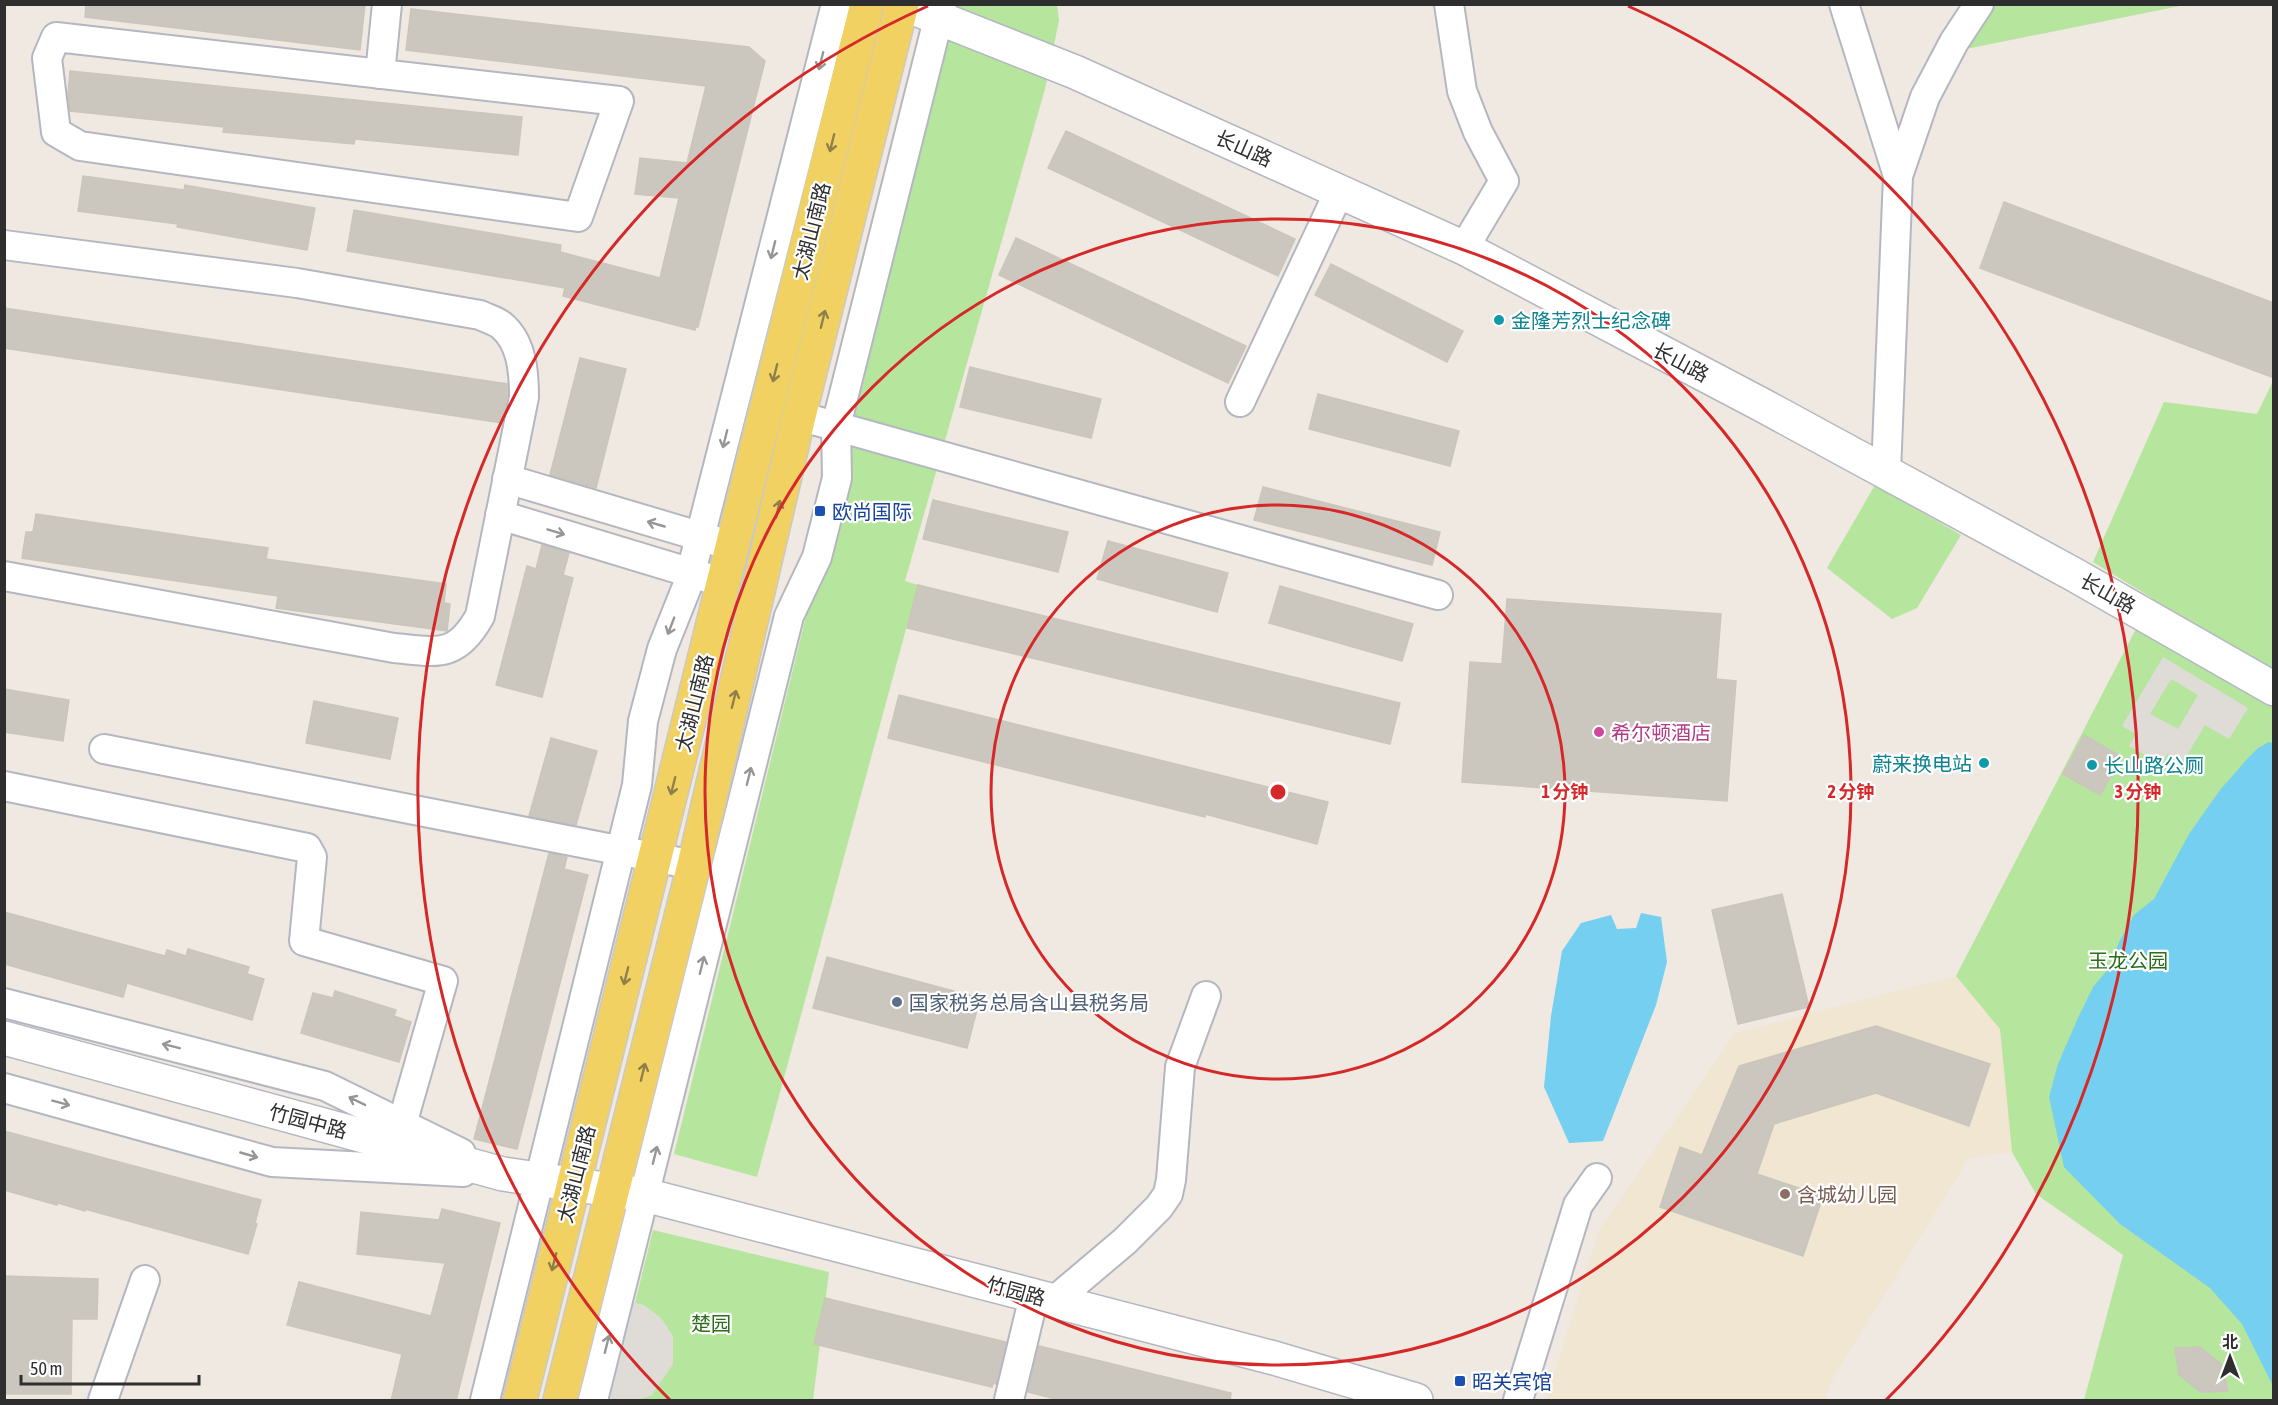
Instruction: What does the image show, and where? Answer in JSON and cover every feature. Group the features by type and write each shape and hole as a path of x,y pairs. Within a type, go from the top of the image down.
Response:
{"main road":[{"name":"太湖山南路","path":"520,1401 867,4"},
{"name":"太湖山南路","path":"560,1401 629,1192 694,865 800,416 902,4"}],"street":[{"path":"380,74 387,4"},
{"path":"485,1401 637,785 643,721 662,649 691,573 836,4"},
{"name":"长山路","path":"902,4 940,11 1464,248 2129,604 2274,689"},
{"path":"1449,4 1462,91 1478,132 1504,181 1464,248"},
{"path":"1844,4 1898,176"},
{"path":"1886,472 1898,176 1925,97 1954,42 1979,4"},
{"path":"593,1401 629,1192 789,615 818,557 837,478 836,426 940,11"},
{"path":"56,37 380,74 620,101 578,217 80,146 56,132 47,58 56,37"},
{"path":"1240,402 1339,192"},
{"path":"4,245 297,283 480,315 502,326 516,345 524,370 524,397 480,615 469,635 453,646 434,652 394,648 4,576"},
{"path":"800,416 1438,595"},
{"path":"507,479 732,546"},
{"path":"500,515 723,583"},
{"path":"104,749 694,865"},
{"path":"4,786 307,848 312,857 304,941 443,981 396,1145"},
{"path":"1009,1401 1044,1298 1125,1241 1159,1207 1168,1194 1180,1067 1206,996"},
{"path":"4,1003 326,1086 503,1174"},
{"name":"竹园中路","path":"4,1038 503,1174 629,1192"},
{"path":"4,1088 272,1162 503,1174"},
{"path":"1518,1401 1578,1205 1597,1178"},
{"name":"竹园路","path":"629,1192 1274,1358 1416,1401"},
{"path":"103,1401 145,1280"}],"shaded area":[{"path":"2163,657 2248,708 2229,739 2205,725 2183,762 2168,753 2161,764 2129,746 2136,734 2122,726","holes":["2171,679 2198,695 2178,729 2150,714"]},
{"name":"含城幼儿园","path":"1956,976 2000,1029 2012,1152 1969,1158 1833,1378 1825,1400 1546,1400 1599,1230 1735,1033"},
{"path":"625,1300 644,1305 661,1318 673,1336 673,1364 652,1395 638,1400 600,1396"}],"green space":[{"path":"956,5 1057,5 1059,20 1045,89 905,581 918,585 757,1177 674,1154"},
{"path":"1988,5 2185,5 1956,51"},
{"name":"玉龙公园","path":"2273,381 2273,1400 2084,1400 2123,1255 2036,1194 2012,1152 2000,1029 1956,976 2152,598 2093,562 2164,402 2257,414"},
{"path":"1875,485 1961,535 1917,608 1892,619 1827,568"},
{"name":"楚园","path":"653,1230 829,1272 813,1400 611,1400"}],"water":[{"path":"2269,742 2274,744 2273,1386 2242,1324 2210,1288 2120,1224 2064,1167 2049,1097 2058,1064 2077,1020 2093,987 2109,968 2119,942 2134,915 2154,899 2189,834 2220,790 2258,748"},
{"path":"1641,913 1661,917 1667,962 1656,1005 1603,1141 1569,1143 1544,1087 1551,1016 1562,951 1581,923 1611,915 1617,929 1636,928"}],"building":[{"path":"86,4 365,4 360,50 85,17"},
{"path":"411,9 749,47 765,61 698,327 695,330 563,296 565,288 347,251 354,210 561,245 560,252 660,278 679,198 635,194 640,158 687,163 706,86 406,50"},
{"path":"70,71 522,117 518,155 355,139 354,144 223,132 224,127 70,111 68,94"},
{"path":"1066,131 1295,239 1278,276 1048,168"},
{"path":"83,176 184,190 185,185 315,208 307,250 177,227 178,224 78,211"},
{"path":"2004,202 2274,303 2274,378 1980,268"},
{"path":"1016,238 1246,346 1228,383 999,275"},
{"path":"1331,264 1463,331 1447,362 1315,295"},
{"path":"4,308 507,384 502,423 4,348"},
{"path":"580,358 626,369 596,488 550,475"},
{"path":"970,367 1101,399 1091,438 960,407"},
{"path":"1318,394 1459,431 1450,466 1309,429"},
{"path":"1263,487 1440,532 1432,565 1254,520"},
{"path":"933,500 1068,532 1058,572 923,539"},
{"path":"36,514 268,548 266,559 446,584 444,603 450,604 447,631 276,608 278,596 22,558 26,532 33,532"},
{"path":"1108,541 1228,573 1217,612 1097,579"},
{"path":"542,545 569,553 563,575 573,578 542,697 496,685 527,566 536,569"},
{"path":"918,585 1400,703 1390,744 907,628"},
{"path":"1280,586 1413,624 1402,661 1269,623"},
{"name":"希尔顿酒店","path":"1507,599 1721,614 1716,679 1736,681 1727,801 1462,782 1470,662 1502,664"},
{"path":"4,689 69,700 63,741 4,732"},
{"path":"899,695 1328,802 1317,844 1205,814 1205,817 888,738"},
{"path":"314,701 398,718 390,759 306,743"},
{"name":"长山路公厕","path":"2084,735 2122,757 2100,795 2063,774"},
{"path":"551,738 597,751 576,825 529,816"},
{"path":"549,853 567,857 564,869 588,875 517,1149 474,1139"},
{"path":"1782,894 1809,1007 1738,1024 1712,910"},
{"path":"4,912 165,956 167,950 186,956 188,949 249,967 247,974 264,979 252,1020 127,983 123,997 4,964"},
{"name":"国家税务总局含山县税务局","path":"827,957 980,998 967,1048 813,1008"},
{"path":"335,991 396,1010 394,1016 411,1022 399,1062 301,1033 313,993 333,998"},
{"path":"1876,1026 1990,1064 1969,1126 1876,1093 1774,1124 1757,1174 1823,1196 1803,1256 1660,1207 1680,1147 1702,1155 1739,1066"},
{"path":"4,1131 261,1200 248,1254 85,1209 85,1211 58,1203 57,1205 4,1190"},
{"path":"442,1209 500,1223 456,1401 391,1401 402,1354 287,1325 299,1282 431,1316 445,1263 357,1254 361,1212 439,1220"},
{"path":"4,1276 98,1279 97,1319 72,1319 71,1394 4,1394"},
{"path":"825,1298 1006,1342 996,1384 993,1383 992,1387 814,1344"},
{"path":"1039,1346 1231,1393 1230,1401 1063,1401 1028,1392"},
{"path":"2200,1347 2222,1365 2228,1391 2201,1392 2179,1375 2175,1348"}],"place":[{"name":"金隆芳烈士纪念碑","path":"1499,320"},
{"name":"欧尚国际","path":"820,511"},
{"name":"希尔顿酒店","path":"1599,732"},
{"name":"蔚来换电站","path":"1984,763"},
{"name":"长山路公厕","path":"2092,765"},
{"name":"国家税务总局含山县税务局","path":"897,1002"},
{"name":"含城幼儿园","path":"1785,1194"},
{"name":"昭关宾馆","path":"1460,1381"}]}
